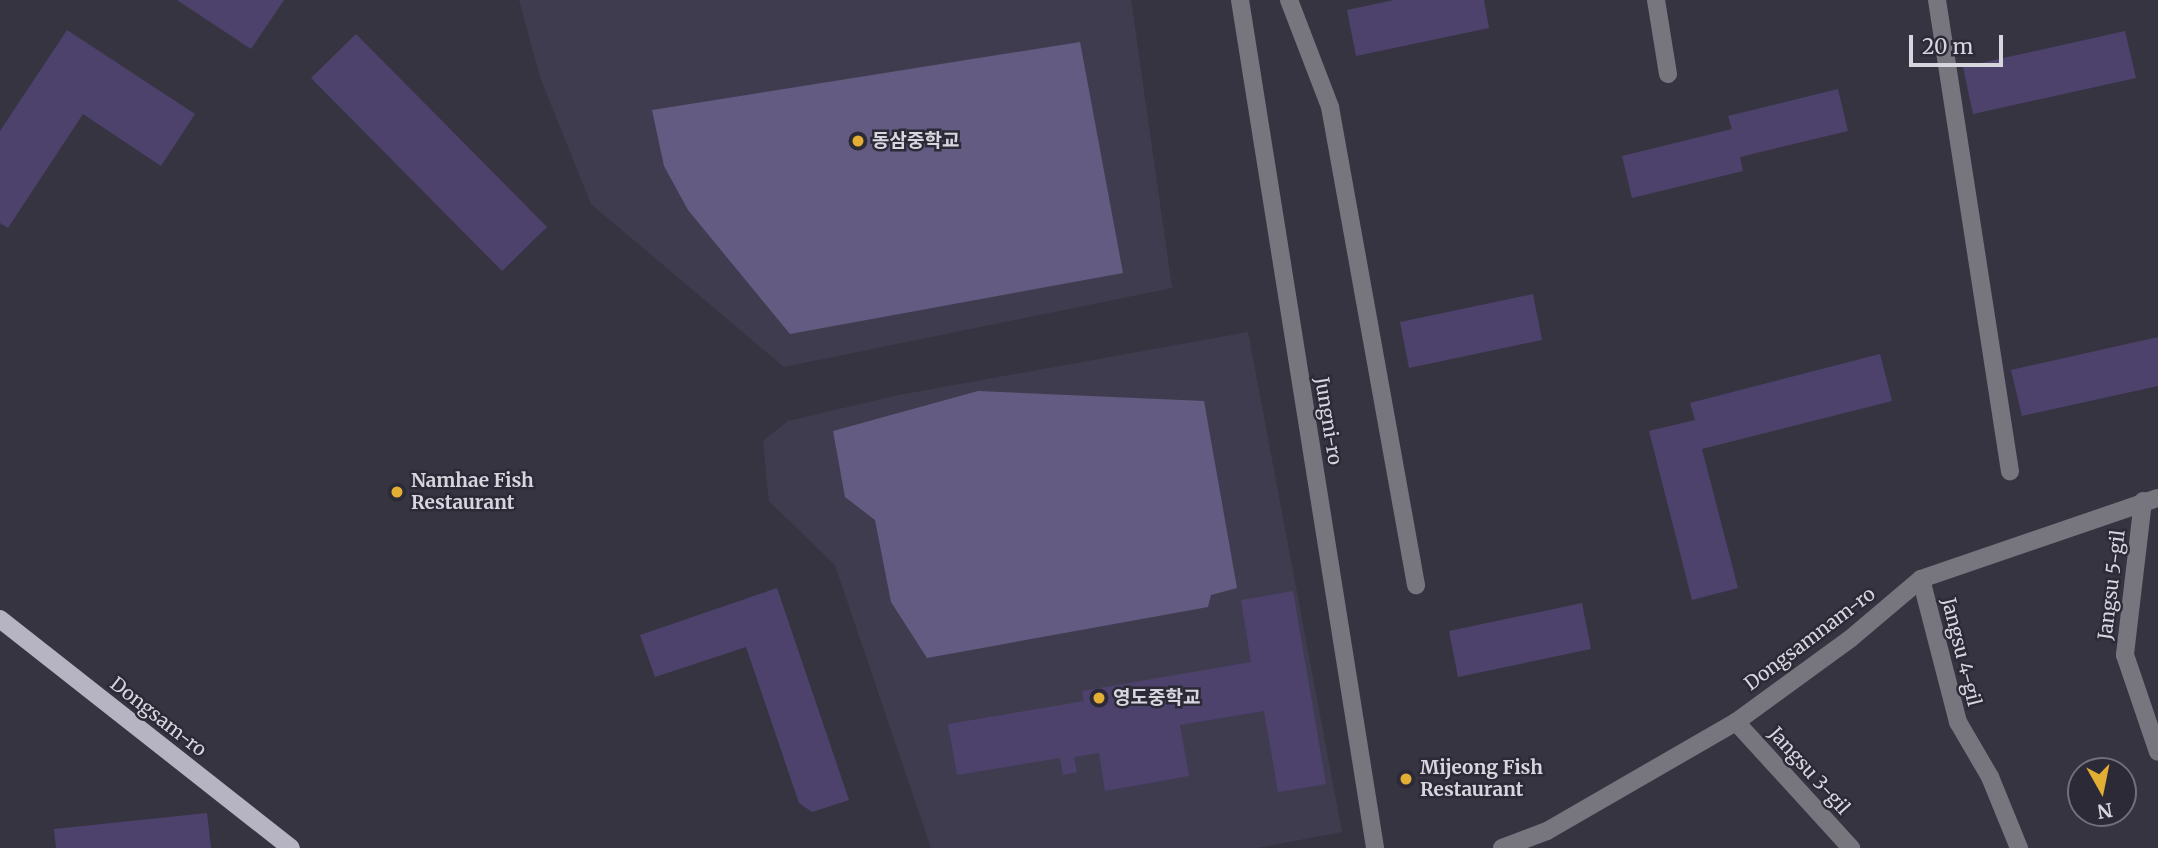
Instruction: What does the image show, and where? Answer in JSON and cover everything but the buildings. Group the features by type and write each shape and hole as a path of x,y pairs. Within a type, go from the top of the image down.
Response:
{"main road":[{"name":"Dongsam-ro","path":"0,618 291,848"}],"street":[{"name":"Jungni-ro","path":"1240,0 1375,848"},
{"path":"1289,0 1330,107 1416,585"},
{"path":"1656,0 1668,74"},
{"path":"1937,0 2010,471"},
{"name":"Dongsamnam-ro","path":"1502,848 1547,831 1736,722 1850,639 1921,579 2151,499"},
{"name":"Jangsu 5-gil","path":"2151,499 2125,655 2158,752"},
{"name":"Jangsu 4-gil","path":"1921,579 1958,722 1990,777 2019,848"},
{"name":"Jangsu 3-gil","path":"1736,722 1851,848"}],"shaded area":[{"name":"동삼중학교","path":"519,0 1131,0 1172,288 784,367 591,204 540,77"},
{"path":"1080,42 1123,273 790,334 688,210 664,166 652,110"},
{"name":"영도중학교","path":"1248,332 1342,832 1257,848 931,848 835,565 769,501 763,441 788,421 899,395"},
{"path":"978,391 1204,401 1237,588 1211,595 1208,607 927,658 891,602 875,520 845,497 833,431"}],"place":[{"name":"동삼중학교","path":"858,141"},
{"name":"Namhae Fish Restaurant","path":"397,492"},
{"name":"영도중학교","path":"1099,698"},
{"name":"Mijeong Fish Restaurant","path":"1406,779"}]}
